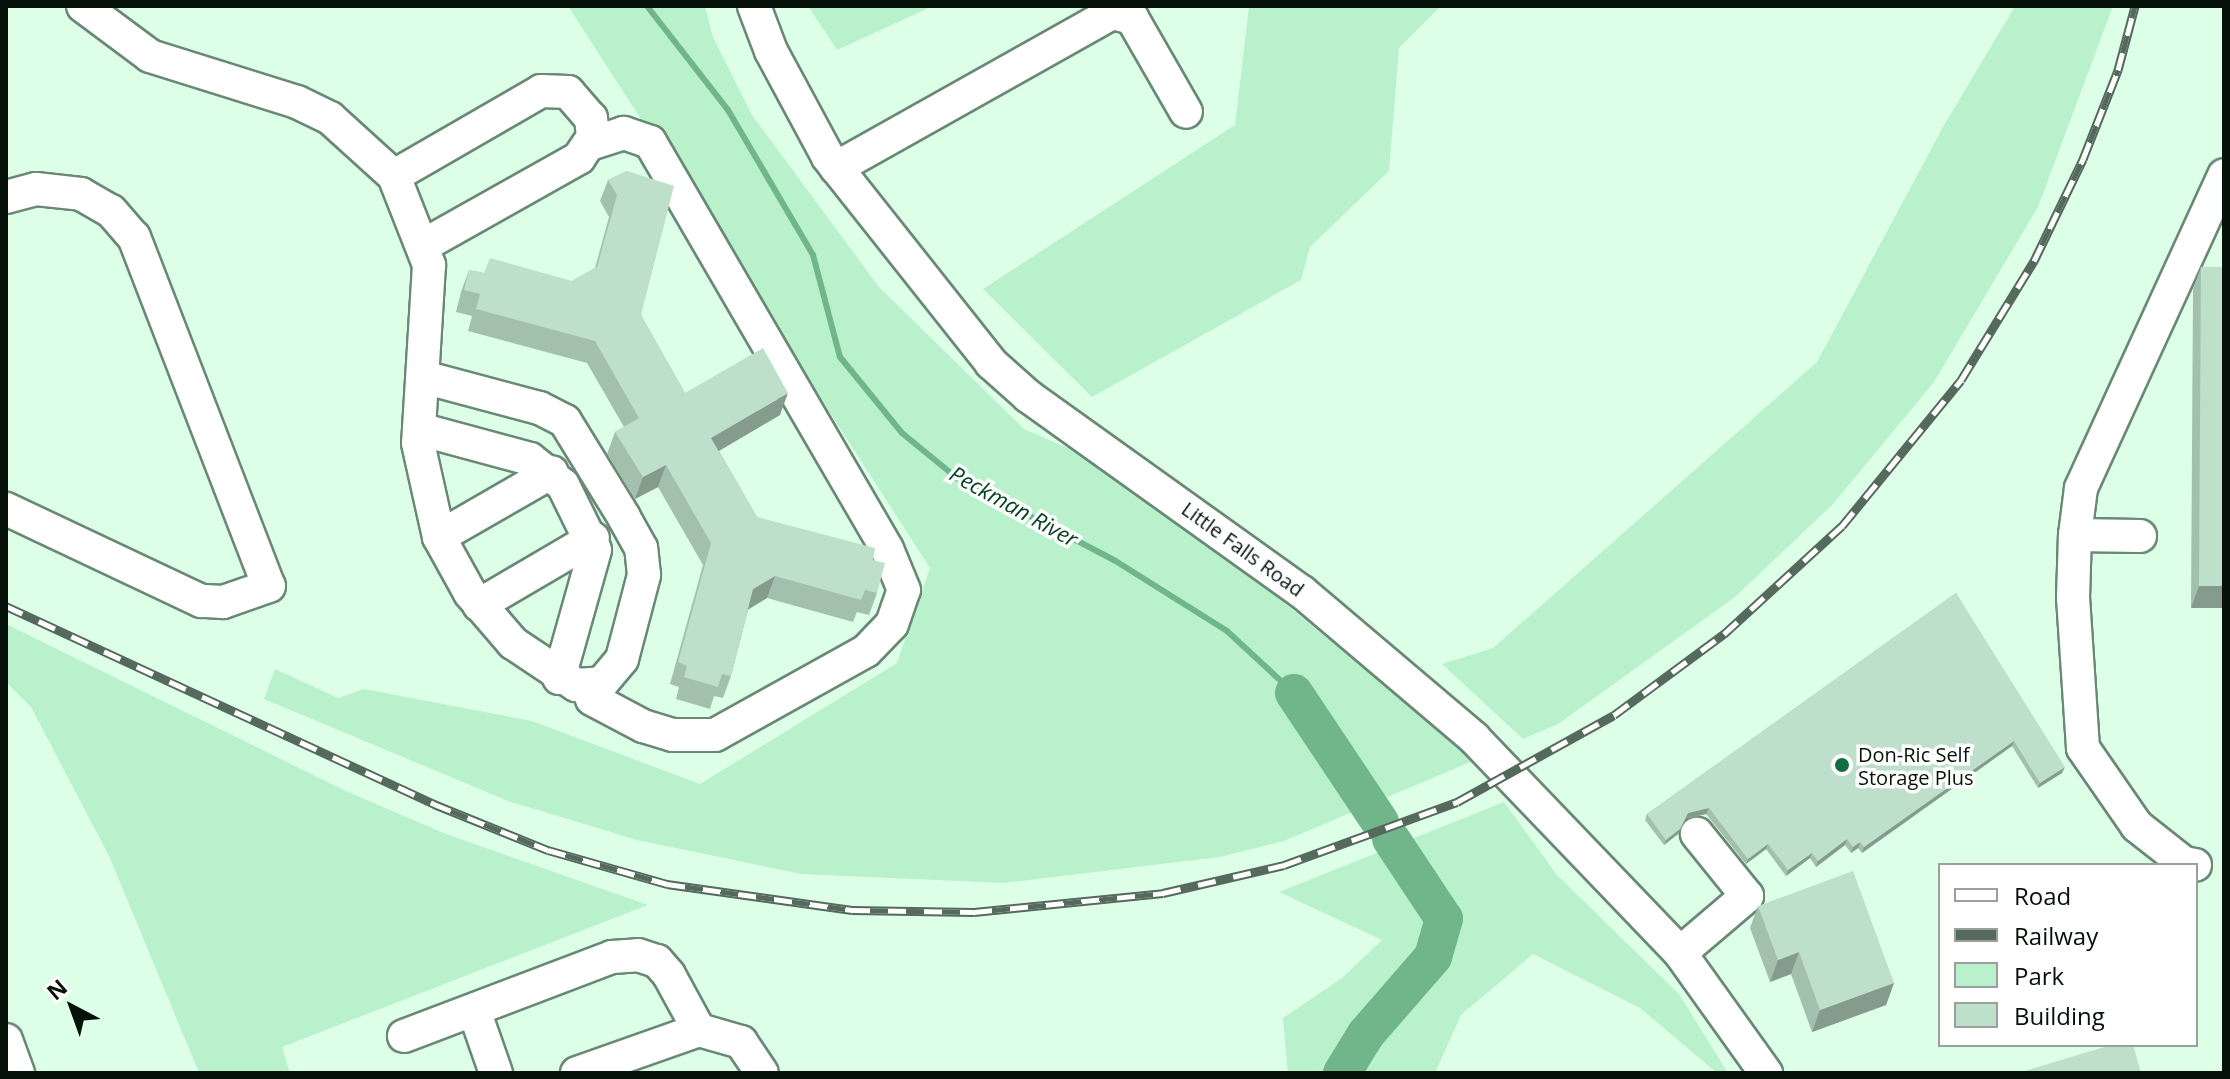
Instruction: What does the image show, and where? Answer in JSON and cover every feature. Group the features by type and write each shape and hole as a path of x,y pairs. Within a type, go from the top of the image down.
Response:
{"street":[{"path":"83,6 150,56 297,102 330,118 394,176 424,245 430,292 419,457 439,537 479,605 513,643 574,682 592,699 643,726 673,735 715,735 866,651 892,624 904,590 887,549 650,142 624,133 591,144 563,169 424,245"},
{"name":"Little Falls Road","path":"754,6 796,102 836,168 991,363 1028,396 1302,592 1418,687 1680,953 1766,1073"},
{"path":"836,168 1112,13 1132,18 1186,112"},
{"path":"394,176 550,89 578,99 591,118 591,144"},
{"path":"2184,863 2137,826 2083,748 2073,598 2075,535 2081,488 2224,175"},
{"path":"6,197 36,189 81,194 111,211 134,237 269,586 223,602 201,601 6,509"},
{"path":"423,377 539,408 565,421 641,548 644,575 622,659 602,683 574,682"},
{"path":"419,429 530,459 552,472 593,538 594,563 574,682"},
{"path":"439,537 552,472"},
{"path":"2075,535 2140,536"},
{"path":"479,605 593,538"},
{"path":"1680,953 1747,896 1697,834"},
{"path":"2198,866 2224,870"},
{"path":"404,1036 612,957 638,955 657,961 669,975 699,1030"},
{"path":"474,1010 496,1073"},
{"path":"577,1073 699,1030 741,1042 762,1073"},
{"path":"6,1040 18,1073"}],"green space":[{"path":"568,6 705,6 713,37 752,115 879,287 1024,429 1081,454 1242,568 1475,760 1284,841 1220,857 1004,883 801,874 637,840 508,801 264,699 275,669 338,698 364,689 532,721 700,784 897,663 930,568"},
{"path":"808,6 933,6 837,50"},
{"path":"1249,6 1441,6 1399,48 1389,171 1310,247 1301,280 1092,397 983,289 1235,125"},
{"path":"2015,6 2113,6 2038,207 1934,382 1833,504 1735,597 1558,724 1523,739 1442,664 1493,648 1817,362 1943,127"},
{"path":"6,624 348,792 446,834 648,905 282,1047 290,1073 199,1073 110,858 31,707 6,682"},
{"path":"1504,802 1557,875 1679,994 1728,1073 1717,1073 1640,1008 1533,954 1461,1015 1435,1073 1288,1073 1283,1018 1342,978 1382,940 1279,892"}],"building":[{"path":"627,171 674,186 641,315 685,393 763,348 788,393 711,438 757,517 875,548 873,560 885,563 877,593 865,590 861,600 775,576 753,589 731,676 722,674 718,687 684,677 687,666 678,662 711,543 666,465 643,477 615,432 639,418 595,341 476,309 480,294 464,290 469,270 484,273 490,258 572,281 597,267 617,195 608,180"},
{"path":"2201,267 2224,267 2224,586 2199,586"},
{"path":"1956,593 2065,767 2040,783 2014,741 1864,847 1860,842 1853,847 1847,839 1818,861 1812,853 1788,870 1768,844 1748,859 1709,808 1688,813 1680,829 1666,840 1647,814"},
{"path":"1853,871 1894,983 1820,1010 1799,952 1778,960 1758,906"},
{"path":"2104,1047 2134,1047 2141,1073 2018,1073"}],"waterway":[{"name":"Peckman River","path":"647,6 728,110 813,255 840,357 902,433 957,478 1114,560 1227,631 1294,693"},
{"name":"Peckman River","path":"1294,693 1380,822"},
{"name":"Peckman River","path":"1342,1073 1366,1034 1433,957 1444,919 1391,839"}],"railway":[{"path":"6,606 434,804 548,850 667,884 852,910 974,912 1163,893 1284,865 1457,802 1614,715 1724,634 1842,526 1961,380 2034,261 2083,159 2118,70 2135,6"}],"place":[{"name":"Don-Ric Self Storage Plus","path":"1842,765"}]}
